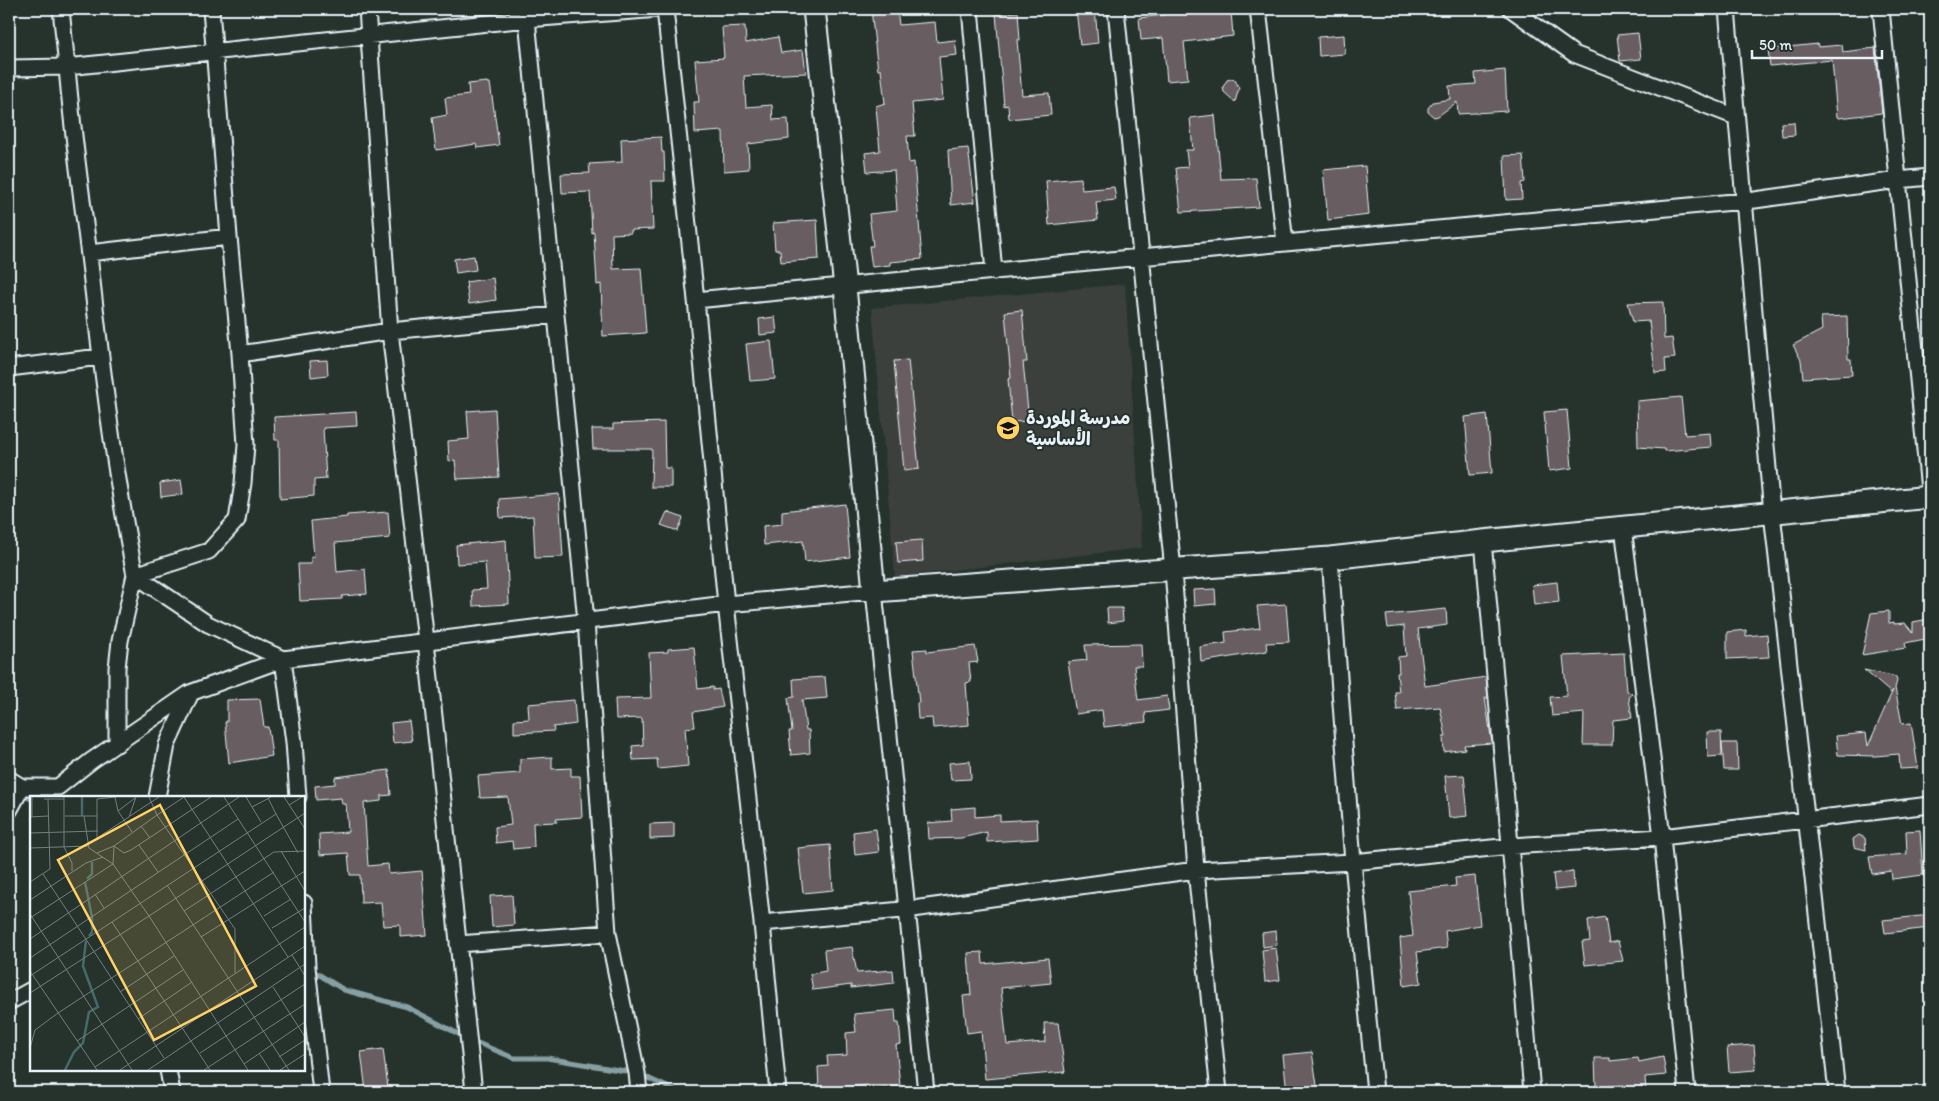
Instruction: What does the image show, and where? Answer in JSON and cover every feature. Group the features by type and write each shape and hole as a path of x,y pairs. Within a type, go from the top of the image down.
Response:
{"main road":[{"path":"814,9 845,287 874,591 1330,558 1772,512 1930,498"}],"street":[{"path":"61,9 71,119 89,253 100,357 122,509 135,575 120,641 117,668 117,744"},
{"path":"135,575 209,551 237,520 243,483 246,445 240,354 211,9"},
{"path":"367,9 390,331 426,641 474,1092"},
{"path":"9,68 67,68 370,36 526,14 660,9"},
{"path":"665,9 726,604 762,923 778,1092"},
{"path":"970,9 994,272"},
{"path":"1116,9 1173,570 1196,870 1219,1092"},
{"path":"1258,9 1284,243"},
{"path":"1511,9 1574,54 1736,117"},
{"path":"1727,9 1772,512 1837,1092"},
{"path":"1882,9 1930,498"},
{"path":"526,14 586,621 608,933 637,1073 639,1092"},
{"path":"696,300 1744,201 1930,177"},
{"path":"89,253 229,237"},
{"path":"240,354 390,331 556,315"},
{"path":"9,368 100,357"},
{"path":"1623,527 1662,837 1687,1092"},
{"path":"1483,541 1532,1092"},
{"path":"1330,558 1353,862 1375,1092"},
{"path":"135,575 208,624 283,659"},
{"path":"9,811 15,783 58,787 91,761 190,693 283,659 726,604 874,591 926,1092"},
{"path":"283,659 294,742 298,796"},
{"path":"157,796 167,744 190,693"},
{"path":"762,923 907,909 1196,870 1353,862 1511,846 1662,837 1930,806"},
{"path":"305,924 307,967 321,1092"},
{"path":"458,944 608,933"},
{"path":"9,1002 30,991"},
{"path":"168,1071 172,1092"}],"shaded area":[{"name":"مدرسة الموردة الأساسية","path":"1125,284 1142,548 895,577 872,308"}],"building":[{"path":"871,9 897,9 899,25 935,22 937,42 955,40 957,55 939,57 943,100 912,103 915,136 907,136 909,163 914,162 922,259 890,262 890,265 872,267 869,246 873,246 869,214 897,211 894,170 867,172 865,153 880,151 876,106 885,103 881,70 878,70"},
{"path":"1076,9 1095,9 1098,43 1080,45"},
{"path":"1164,9 1219,9 1220,13 1231,11 1233,36 1184,42 1188,79 1167,81 1163,38 1141,40 1139,18 1164,15"},
{"path":"1018,12 1020,40 1017,40 1022,95 1049,93 1051,115 1009,119 1008,105 1004,106 996,14"},
{"path":"745,26 746,43 778,37 781,53 803,50 806,73 744,76 746,107 772,105 773,120 788,119 789,139 748,144 749,169 724,171 723,131 695,133 694,102 699,102 695,60 724,58 722,27"},
{"path":"1638,33 1641,59 1620,61 1617,35"},
{"path":"1344,35 1345,54 1319,56 1318,37"},
{"path":"1818,44 1818,47 1842,45 1843,52 1875,48 1882,113 1837,117 1832,60 1770,66 1768,49"},
{"path":"1505,70 1507,111 1458,114 1457,102 1438,116 1434,117 1428,112 1428,108 1433,102 1450,99 1449,86 1476,84 1475,73"},
{"path":"1227,80 1235,80 1239,88 1235,102 1224,92 1223,87"},
{"path":"490,83 499,145 477,148 476,144 436,150 432,118 447,115 445,98 469,95 468,84"},
{"path":"1215,115 1221,179 1256,178 1259,207 1181,212 1176,168 1188,167 1186,150 1193,150 1190,118"},
{"path":"1794,122 1795,135 1782,136 1781,123"},
{"path":"661,137 662,152 664,152 665,181 651,181 653,229 631,230 631,233 612,234 613,269 641,268 646,333 603,336 601,284 597,285 590,192 562,193 561,174 590,173 589,164 622,162 621,139"},
{"path":"968,148 975,202 951,205 948,150"},
{"path":"1523,155 1525,182 1521,183 1522,199 1506,200 1504,156"},
{"path":"1365,166 1369,215 1328,220 1323,170"},
{"path":"1081,178 1082,190 1114,187 1116,200 1096,202 1098,220 1049,225 1046,181"},
{"path":"817,220 819,259 781,262 780,250 775,250 773,223"},
{"path":"474,256 476,270 456,273 454,259"},
{"path":"493,278 496,300 469,304 466,282"},
{"path":"1663,302 1664,339 1672,338 1675,358 1665,359 1666,372 1655,373 1649,321 1633,322 1628,303"},
{"path":"1022,310 1027,362 1023,362 1029,421 1012,422 1008,379 1011,378 1005,312"},
{"path":"1847,316 1848,359 1851,359 1852,375 1803,378 1801,360 1793,345 1822,330 1821,317"},
{"path":"775,317 777,333 760,335 759,319"},
{"path":"771,341 775,379 750,381 746,344"},
{"path":"327,360 328,375 311,377 310,361"},
{"path":"908,360 919,469 904,471 894,361"},
{"path":"1681,397 1685,435 1710,433 1711,447 1664,451 1664,449 1638,447 1637,401"},
{"path":"495,409 499,477 457,479 455,460 449,461 448,441 469,439 467,411"},
{"path":"1567,410 1572,468 1549,471 1544,412"},
{"path":"356,412 357,426 323,428 326,479 314,480 314,496 280,499 279,440 275,440 274,417"},
{"path":"1487,414 1492,473 1470,475 1465,417"},
{"path":"664,422 665,468 671,468 671,487 651,487 652,449 593,449 592,429 613,429 613,424"},
{"path":"181,480 183,494 161,497 160,483"},
{"path":"559,494 563,557 535,558 533,516 500,518 499,499"},
{"path":"845,504 850,557 805,562 803,541 764,545 763,526 782,524 782,511"},
{"path":"388,512 390,538 335,543 337,572 365,569 367,594 342,596 342,599 300,601 298,564 311,564 311,557 314,557 311,521 347,517 347,515"},
{"path":"667,512 683,518 678,531 661,525"},
{"path":"506,540 509,604 473,606 472,590 487,589 485,562 457,564 456,545"},
{"path":"922,540 923,561 898,563 896,542"},
{"path":"1557,582 1559,602 1534,605 1532,585"},
{"path":"1215,589 1216,604 1194,606 1193,590"},
{"path":"1286,604 1289,642 1266,643 1267,651 1201,662 1200,647 1226,643 1225,632 1260,628 1257,606"},
{"path":"1107,608 1122,608 1123,621 1108,623"},
{"path":"1446,609 1447,625 1418,629 1425,686 1486,677 1488,698 1485,698 1492,743 1464,745 1465,749 1444,752 1443,737 1446,737 1440,707 1397,710 1395,692 1399,692 1398,657 1406,656 1404,626 1388,628 1386,615"},
{"path":"1889,611 1889,623 1905,623 1913,633 1913,622 1929,619 1930,638 1905,643 1906,648 1862,655 1871,613"},
{"path":"1746,630 1746,636 1767,634 1769,657 1727,659 1727,632"},
{"path":"1141,644 1142,666 1134,666 1138,700 1167,696 1169,710 1145,713 1146,722 1104,727 1102,710 1076,714 1068,662 1087,660 1085,645"},
{"path":"975,646 978,662 969,663 971,682 966,683 969,725 933,728 932,718 918,719 917,703 919,703 913,650 927,649 927,652"},
{"path":"694,647 698,689 713,687 713,690 719,689 723,707 693,712 695,727 685,728 688,766 658,769 657,759 633,760 632,746 643,745 642,718 616,719 615,699 651,698 649,653 668,652 668,649"},
{"path":"1624,653 1627,691 1632,694 1629,698 1632,718 1613,720 1612,745 1583,745 1584,713 1552,716 1550,697 1567,696 1563,656"},
{"path":"1864,670 1896,678 1895,688 1902,724 1911,723 1918,768 1900,769 1899,754 1875,756 1838,755 1836,736 1866,733 1868,746 1893,690 1891,693"},
{"path":"825,677 827,698 802,700 806,730 809,730 810,753 791,755 789,731 792,731 788,698 794,697 793,679"},
{"path":"260,699 264,727 268,727 272,756 229,763 225,722 227,722 227,700"},
{"path":"574,700 576,724 553,727 554,731 514,733 514,720 529,719 528,704"},
{"path":"409,721 412,741 393,743 391,723"},
{"path":"1707,732 1721,732 1722,756 1708,757"},
{"path":"1722,743 1737,743 1738,770 1724,770"},
{"path":"552,757 552,769 571,768 571,776 580,776 582,817 556,819 557,822 533,823 534,847 513,849 512,841 496,843 495,827 511,825 508,797 480,798 478,776 520,773 520,759"},
{"path":"970,761 971,779 951,780 949,763"},
{"path":"389,770 391,795 381,796 381,801 364,803 368,866 388,864 389,874 422,871 427,935 400,937 400,925 383,926 381,902 361,903 360,875 350,875 348,853 320,855 319,834 348,832 346,804 342,804 341,798 316,800 315,786 335,784 335,777"},
{"path":"1464,775 1468,816 1449,818 1445,776"},
{"path":"975,807 975,817 1000,815 1000,821 1037,819 1038,839 987,842 987,832 961,838 929,839 928,823 952,821 951,809"},
{"path":"674,823 674,838 650,839 650,824"},
{"path":"876,829 879,852 855,855 853,832"},
{"path":"1920,830 1923,875 1892,879 1891,871 1872,874 1869,857 1907,854 1906,831"},
{"path":"1859,835 1865,838 1866,850 1854,847 1853,839"},
{"path":"830,845 833,890 803,893 798,848"},
{"path":"1573,871 1574,888 1555,890 1553,874"},
{"path":"1475,876 1480,925 1445,931 1447,948 1417,952 1421,983 1404,986 1400,938 1413,936 1408,891 1456,886 1455,878"},
{"path":"512,895 514,925 492,927 490,896"},
{"path":"1930,915 1930,928 1885,933 1883,920"},
{"path":"1605,917 1609,943 1618,941 1623,961 1585,965 1582,942 1590,941 1588,920"},
{"path":"1276,931 1277,945 1263,947 1262,933"},
{"path":"852,947 857,973 893,970 894,983 851,988 851,985 813,990 810,974 826,971 824,950"},
{"path":"1276,948 1280,980 1265,982 1262,950"},
{"path":"982,952 983,964 1048,958 1051,983 1001,988 1007,1045 1045,1042 1044,1023 1058,1023 1065,1072 985,1079 981,1031 967,1033 963,996 971,995 968,953"},
{"path":"895,1010 896,1023 899,1023 901,1044 896,1045 900,1086 869,1089 868,1085 819,1089 818,1067 828,1066 827,1056 847,1055 846,1033 856,1032 854,1014"},
{"path":"1754,1045 1756,1070 1729,1072 1727,1047"},
{"path":"383,1049 388,1088 366,1091 361,1052"},
{"path":"1312,1052 1318,1092 1287,1092 1283,1055"},
{"path":"1663,1057 1666,1075 1645,1077 1646,1092 1625,1092 1624,1085 1596,1087 1595,1058 1610,1058 1610,1061 1638,1058 1639,1062"}],"waterway":[{"path":"9,790 30,799"},
{"path":"310,969 344,990 407,1007 468,1039 514,1058 547,1058 637,1073 678,1092"}],"place":[{"name":"مدرسة الموردة الأساسية","path":"1008,428"}]}
